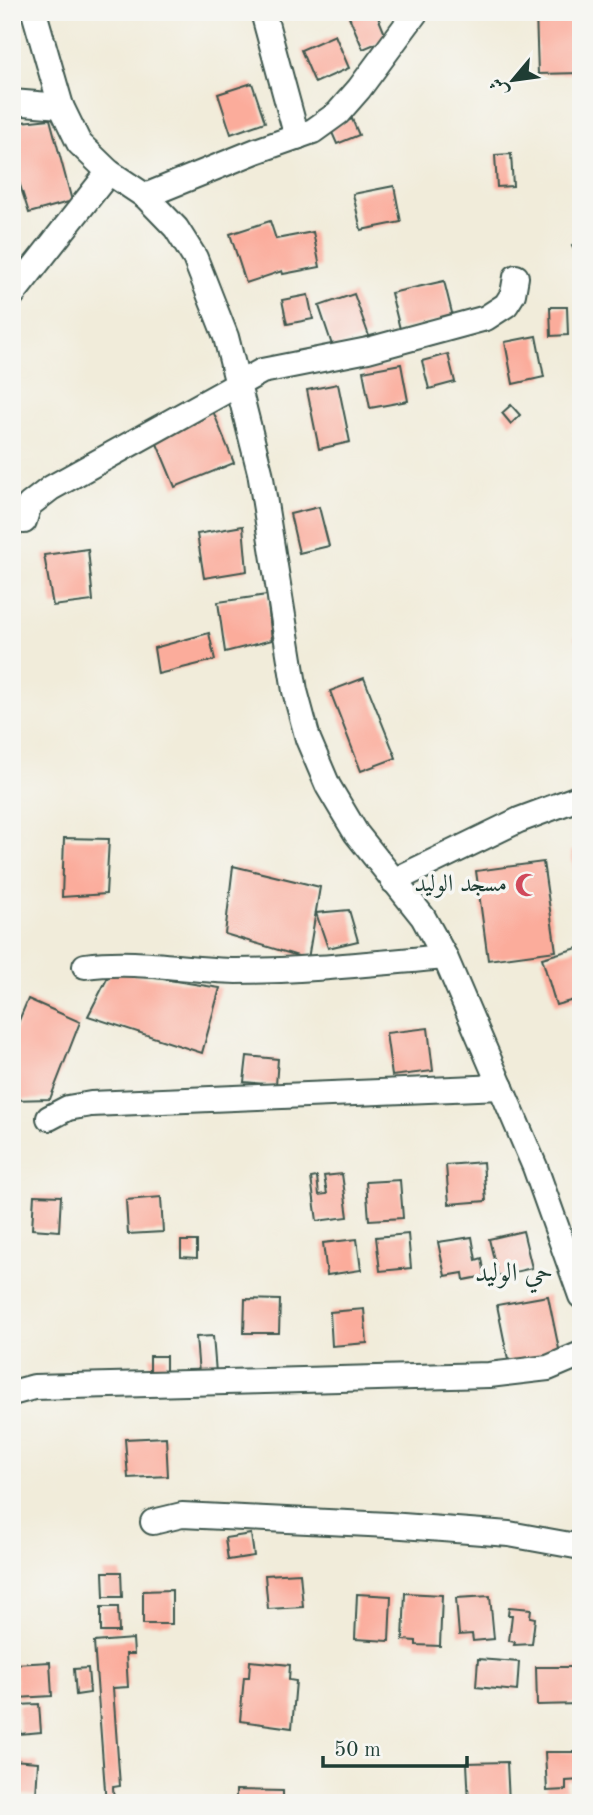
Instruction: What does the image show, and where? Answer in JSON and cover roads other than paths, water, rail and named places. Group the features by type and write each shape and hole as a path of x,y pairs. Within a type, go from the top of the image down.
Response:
{"street":[{"path":"34,12 61,106 79,143 109,172 145,196 176,228 195,258 226,337 260,472 295,691 308,739 328,786 356,833 423,917 445,957 535,1167 581,1296"},
{"path":"263,12 297,137"},
{"path":"145,196 313,131 338,113 359,89 416,12"},
{"path":"12,103 61,106"},
{"path":"12,295 109,172"},
{"path":"24,521 29,505 51,488 262,371 368,349 486,318 506,305 513,294 516,277"},
{"path":"393,881 519,820 581,797"},
{"path":"85,966 133,963 231,971 281,971 445,957"},
{"path":"49,1118 68,1108 91,1104 501,1087"},
{"path":"12,1393 34,1387 489,1375 548,1367 581,1354"},
{"path":"153,1522 182,1515 389,1524 509,1534 581,1547"}],"place":[{"name":"مسجد الوليد","path":"527,885"}],"district":[{"name":"حي الوليد","path":"514,1274"}]}
